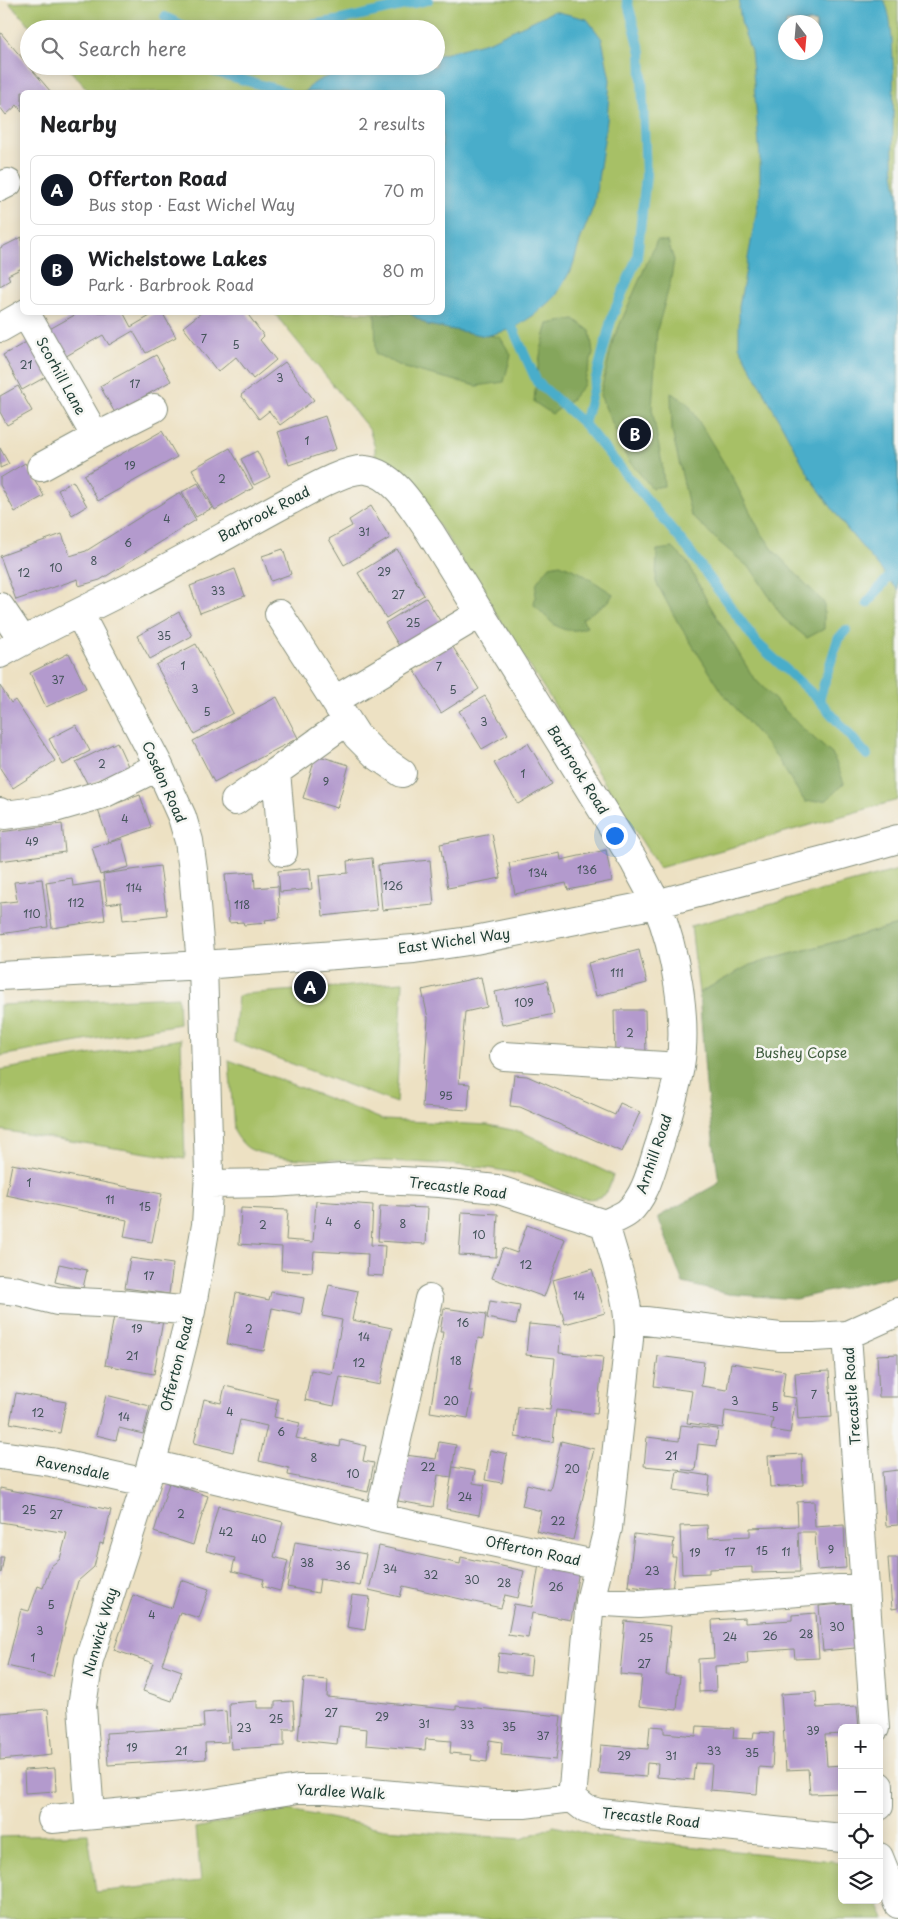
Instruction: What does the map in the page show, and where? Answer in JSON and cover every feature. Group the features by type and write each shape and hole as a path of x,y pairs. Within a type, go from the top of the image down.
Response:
{"street":[{"name":"Scorhill Lane","path":"0,328 23,315"},
{"name":"Scorhill Lane","path":"28,315 96,438"},
{"path":"41,468 154,408"},
{"name":"Barbrook Road","path":"0,654 140,582 303,493 338,476 364,469 376,472 386,478 414,509 481,613 634,861 656,904"},
{"path":"0,607 23,641"},
{"name":"Cosdon Road","path":"79,613 160,766 182,817 189,841 193,870 202,965"},
{"path":"236,801 276,772 341,710 481,613"},
{"path":"279,614 357,736 376,755 402,773"},
{"path":"0,812 5,815 51,809 103,794 160,766"},
{"path":"276,772 283,852"},
{"name":"East Wichel Way","path":"0,976 202,965 414,949 475,940 656,904 898,839"},
{"name":"Arnhill Road","path":"604,1224 627,1213 638,1201 663,1134 680,1067 682,1048 680,996 668,940 656,904"},
{"name":"Offerton Road","path":"202,965 209,1184 204,1240 191,1310 149,1473 379,1518 599,1565"},
{"path":"504,1056 680,1067"},
{"name":"Trecastle Road","path":"209,1184 273,1183 343,1178 440,1183 496,1189 604,1224"},
{"path":"572,1798 590,1601 604,1547 612,1497 629,1339 626,1299 604,1224"},
{"path":"0,1289 18,1291 57,1301 191,1310"},
{"path":"379,1518 429,1299"},
{"path":"847,1335 898,1312"},
{"name":"Trecastle Road","path":"629,1319 780,1337 847,1335 865,1587 883,1721"},
{"name":"Ravensdale","path":"0,1455 149,1473"},
{"name":"Nunwick Way","path":"90,1815 82,1706 85,1682 89,1660 149,1473"},
{"path":"590,1601 639,1604 865,1587"},
{"name":"Yardlee Walk","path":"52,1819 191,1806 298,1789 327,1789 493,1804 524,1804 572,1798"},
{"name":"Trecastle Road","path":"572,1798 586,1809 599,1813 838,1838"},
{"path":"880,1859 898,1904"}],"green space":[{"path":"67,0 898,0 898,800 659,868 447,537 400,472 394,466 375,456 375,448 369,429 276,315 445,315 445,90 88,90 74,75 445,75 445,20 25,20 9,3"},
{"path":"657,240 668,242 674,260 670,284 657,330 652,409 664,486 652,488 628,460 600,395 613,340"},
{"path":"375,315 412,315 428,325 500,337 511,355 504,382 477,386 405,368 376,354"},
{"path":"574,319 590,331 593,353 583,386 569,402 552,414 534,402 537,372 543,343 548,324"},
{"path":"671,393 687,402 730,473 760,531 775,552 824,603 824,629 807,638 783,618 752,570 691,515 672,431"},
{"path":"673,548 687,562 706,599 753,677 799,725 833,755 844,783 827,800 805,802 774,753 723,693 677,621 656,582 657,550"},
{"path":"560,564 579,572 613,594 609,601 582,619 587,627 578,630 563,629 552,623 534,605 537,582 550,566"},
{"path":"898,870 898,925 750,965 699,993 691,926"},
{"name":"Bushey Copse","path":"898,925 898,1275 796,1299 728,1294 683,1283 658,1217 719,1183 706,1086 699,993 750,965"},
{"path":"403,982 396,1103 234,1042 238,996"},
{"path":"178,997 179,1024 0,1056 0,1005"},
{"path":"181,1039 185,1159 0,1130 0,1070"},
{"path":"229,1060 384,1120 488,1125 522,1132 613,1175 611,1183 603,1195 589,1199 572,1195 523,1176 492,1169 421,1163 297,1159 263,1154 246,1147 234,1131"},
{"path":"284,1809 385,1829 522,1839 554,1826 600,1837 838,1862 838,1904 878,1904 885,1919 0,1919 0,1837 88,1834 96,1892 201,1881 196,1828"}],"water":[{"path":"740,0 883,0 888,10 891,27 893,73 893,161 898,194 898,590 846,528 810,477 739,346 739,307 760,193 760,158 751,51 742,26 739,8"},
{"path":"554,11 587,19 602,39 610,80 607,121 594,205 572,268 556,296 534,315 513,329 486,336 428,325 412,315 445,315 445,90 307,90 324,78 334,75 445,75 445,54 490,41"}],"building":[{"path":"0,32 20,56 20,75 37,75 49,90 20,90 20,109 17,105 6,115 0,107"},
{"path":"20,238 20,269 8,275 10,280 0,286 0,248"},
{"path":"75,315 125,315 131,327 152,315 164,315 176,337 146,353 133,331 109,345 103,335 61,359 46,331"},
{"path":"198,315 248,315 264,336 260,340 276,360 253,379 236,357 218,372 183,327"},
{"path":"30,340 49,375 22,390 3,355"},
{"path":"156,355 171,381 115,413 100,386"},
{"path":"285,362 314,400 280,425 269,411 259,419 241,395"},
{"path":"18,386 32,411 7,425 0,412 0,396"},
{"path":"325,416 336,449 289,465 278,432"},
{"path":"162,431 177,457 98,501 84,475"},
{"path":"0,448 9,464 0,468"},
{"path":"230,448 253,488 215,510 192,469"},
{"path":"257,451 270,477 254,485 241,459"},
{"path":"25,463 44,496 15,512 0,485 0,478"},
{"path":"73,481 87,506 72,515 58,490"},
{"path":"198,483 212,508 196,517 182,492"},
{"path":"180,492 196,520 100,580 79,586 78,579 16,600 0,556 62,534 70,556 86,551"},
{"path":"371,506 390,538 344,565 329,539 352,526 349,520"},
{"path":"283,549 291,574 271,581 262,556"},
{"path":"397,549 424,595 386,618 358,573"},
{"path":"235,569 245,596 200,613 190,586"},
{"path":"426,598 442,624 401,649 385,623"},
{"path":"179,612 192,636 150,659 137,636"},
{"path":"196,644 233,713 194,734 156,665"},
{"path":"451,644 479,689 441,713 413,668"},
{"path":"69,653 86,688 46,707 30,673"},
{"path":"0,686 11,703 15,700 55,761 13,788 0,768"},
{"path":"485,696 508,734 482,749 459,711"},
{"path":"277,697 298,738 214,782 193,741"},
{"path":"76,725 90,751 63,765 49,739"},
{"path":"117,742 128,766 88,785 76,762"},
{"path":"528,743 552,784 518,804 494,763"},
{"path":"316,755 349,765 337,808 303,798"},
{"path":"140,795 151,827 109,842 98,810"},
{"path":"62,824 65,852 0,861 0,832"},
{"path":"492,834 501,878 448,888 440,844"},
{"path":"122,839 129,867 100,875 92,847"},
{"path":"606,850 612,881 568,890 566,883 515,894 509,863 560,853 561,860"},
{"path":"372,858 377,910 323,916 319,876 348,873 347,861"},
{"path":"430,860 434,905 382,910 378,865"},
{"path":"160,866 167,915 123,920 121,902 107,904 103,874"},
{"path":"310,868 312,889 280,892 278,871"},
{"path":"254,872 255,888 278,886 280,918 265,920 266,923 244,925 243,922 229,923 225,874"},
{"path":"72,878 73,886 100,882 105,920 52,928 46,882"},
{"path":"42,879 48,927 0,934 0,903 17,901 14,882"},
{"path":"639,950 647,983 596,996 588,963"},
{"path":"481,977 487,1007 465,1012 459,1083 470,1084 468,1110 422,1107 428,1018 422,990"},
{"path":"547,981 554,1014 502,1025 495,992"},
{"path":"614,1010 645,1010 646,1055 615,1055"},
{"path":"514,1075 527,1076 615,1115 620,1103 640,1112 622,1152 520,1107 510,1106"},
{"path":"12,1164 162,1194 152,1242 124,1237 127,1220 6,1195"},
{"path":"316,1201 373,1205 371,1245 385,1246 383,1276 367,1275 368,1254 314,1251 312,1272 281,1270 282,1247 239,1244 241,1208 288,1210 286,1240 313,1242"},
{"path":"380,1206 428,1208 426,1244 378,1241"},
{"path":"462,1212 498,1214 496,1257 459,1255"},
{"path":"527,1225 565,1239 544,1297 492,1278 503,1248 517,1253"},
{"path":"130,1258 173,1264 169,1294 125,1288"},
{"path":"59,1264 87,1270 83,1288 55,1282"},
{"path":"592,1269 605,1313 565,1324 553,1280"},
{"path":"329,1285 358,1291 352,1320 392,1328 380,1385 340,1377 334,1406 305,1400 311,1370 332,1374 342,1320 322,1316"},
{"path":"271,1292 304,1298 301,1314 272,1308 264,1351 227,1344 236,1293 269,1300"},
{"path":"490,1301 520,1306 516,1324 487,1318"},
{"path":"444,1308 486,1314 483,1339 478,1338 469,1391 473,1391 468,1418 430,1412 443,1332 440,1332"},
{"path":"115,1311 163,1320 154,1374 105,1365"},
{"path":"529,1324 561,1327 559,1353 603,1357 597,1414 556,1410 553,1442 515,1437 518,1407 550,1410 555,1358 526,1355"},
{"path":"898,1354 898,1397 879,1397 877,1355"},
{"path":"658,1356 704,1362 701,1386 727,1390 731,1363 785,1371 782,1396 796,1398 790,1433 771,1430 773,1418 725,1411 723,1428 687,1423 692,1391 654,1386"},
{"path":"829,1371 832,1417 798,1419 795,1373"},
{"path":"225,1386 278,1399 274,1417 300,1423 296,1438 340,1447 341,1440 366,1446 363,1461 374,1463 368,1492 288,1475 289,1468 259,1461 267,1426 240,1420 233,1452 194,1443 204,1399 221,1403"},
{"path":"16,1393 66,1402 60,1433 10,1423"},
{"path":"106,1395 150,1406 143,1434 119,1428 116,1440 96,1435"},
{"path":"681,1425 718,1429 716,1446 698,1444 695,1471 644,1466 647,1437 679,1441"},
{"path":"561,1441 594,1449 573,1540 536,1531 541,1511 522,1506 527,1484 550,1490"},
{"path":"439,1442 456,1445 451,1477 438,1475 433,1507 398,1501 405,1455 436,1459"},
{"path":"490,1450 507,1454 502,1483 485,1480"},
{"path":"802,1454 803,1485 770,1487 768,1456"},
{"path":"453,1467 475,1471 473,1483 485,1485 479,1515 446,1509"},
{"path":"898,1470 898,1525 886,1526 882,1472"},
{"path":"677,1471 710,1476 708,1495 674,1490"},
{"path":"169,1483 208,1496 193,1545 154,1532"},
{"path":"0,1488 111,1510 103,1544 100,1543 94,1567 78,1581 53,1677 7,1666 21,1609 29,1611 38,1586 43,1588 51,1566 60,1559 67,1533 0,1522"},
{"path":"814,1501 815,1527 844,1525 846,1568 817,1570 815,1532 798,1532 800,1572 752,1573 752,1567 709,1569 709,1573 682,1574 680,1526 707,1525 708,1538 750,1536 750,1528 798,1526 797,1502"},
{"path":"218,1506 283,1522 274,1557 288,1561 280,1591 262,1586 264,1579 232,1571 235,1558 206,1551"},
{"path":"634,1534 674,1539 672,1557 676,1557 672,1591 628,1586"},
{"path":"295,1542 366,1554 360,1586 320,1579 318,1593 287,1587"},
{"path":"379,1546 460,1564 461,1557 524,1571 518,1598 505,1595 501,1608 403,1586 400,1597 369,1590"},
{"path":"0,1557 4,1557 1,1573 0,1573"},
{"path":"888,1558 898,1558 898,1608 892,1609"},
{"path":"539,1564 579,1570 571,1620 532,1613 528,1638 508,1635 514,1604 532,1607"},
{"path":"181,1580 209,1589 199,1618 180,1612 162,1664 182,1671 172,1701 143,1691 153,1663 114,1650 133,1595 172,1608"},
{"path":"352,1595 370,1597 365,1630 347,1627"},
{"path":"851,1603 855,1648 823,1651 819,1606"},
{"path":"816,1613 819,1658 795,1659 794,1649 747,1652 748,1664 715,1666 716,1691 699,1692 698,1659 714,1658 712,1620 745,1618 745,1623 792,1620 792,1615"},
{"path":"625,1621 671,1626 666,1675 680,1676 677,1710 639,1706 642,1676 620,1674"},
{"path":"499,1653 532,1657 530,1675 497,1671"},
{"path":"304,1678 328,1680 327,1697 456,1710 456,1706 561,1716 556,1760 501,1755 502,1742 489,1740 487,1762 471,1760 472,1755 450,1753 451,1741 426,1739 425,1750 366,1745 367,1729 339,1726 337,1744 298,1740"},
{"path":"816,1692 817,1708 857,1706 859,1724 838,1724 838,1734 825,1735 827,1766 838,1765 838,1793 810,1794 808,1769 786,1770 781,1694"},
{"path":"257,1701 257,1708 275,1708 275,1702 293,1701 295,1729 284,1729 284,1746 231,1749 229,1703"},
{"path":"48,1709 52,1755 0,1760 0,1713"},
{"path":"226,1711 228,1742 205,1743 206,1759 108,1765 106,1733 204,1727 203,1713"},
{"path":"650,1726 664,1727 664,1733 696,1736 697,1726 734,1728 733,1738 753,1739 754,1732 774,1733 772,1768 759,1767 757,1794 710,1790 712,1764 695,1763 693,1780 657,1777 658,1764 647,1763 646,1777 598,1773 601,1745 648,1749"},
{"path":"55,1768 56,1791 25,1793 24,1770"}],"waterway":[{"path":"340,20 428,0"},
{"path":"584,424 612,317 637,258 646,176 641,53 627,0"},
{"path":"165,17 171,20"},
{"path":"226,75 279,90"},
{"path":"513,329 537,382 584,424 689,550 757,643 819,700 867,755"},
{"path":"867,603 888,578"},
{"path":"819,700 838,639 846,630"}],"place":[{"name":"Wichelstowe Lakes","path":"635,434"},
{"name":"Offerton Road","path":"310,987"}]}
